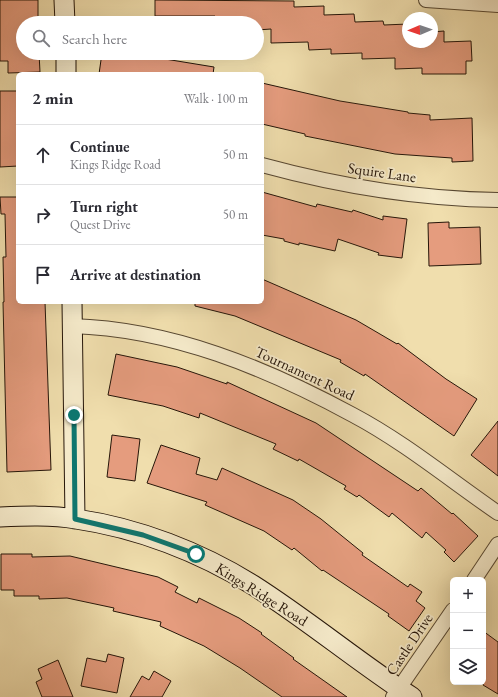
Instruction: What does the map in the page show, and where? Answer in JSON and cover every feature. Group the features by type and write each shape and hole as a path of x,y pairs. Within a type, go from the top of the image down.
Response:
{"street":[{"path":"64,0 65,16"},
{"path":"426,0 498,5"},
{"path":"66,60 66,72"},
{"name":"Squire Lane","path":"264,166 383,191 498,200"},
{"path":"72,304 75,519"},
{"name":"Tournament Road","path":"72,326 112,328 165,339 216,353 265,372 353,415 398,443 498,513"},
{"name":"Kings Ridge Road","path":"0,517 26,516 75,519 116,528 172,545 229,571 284,606 402,694"},
{"path":"476,577 498,544"},
{"name":"Castle Drive","path":"402,694 451,613"}],"building":[{"path":"0,0 38,0 38,16 16,16 16,60 39,60 40,72 8,73 8,61 0,61"},
{"path":"155,0 294,1 294,7 324,6 324,15 354,14 355,22 383,21 384,25 402,24 402,48 438,48 438,32 444,31 444,42 471,41 472,61 466,61 466,74 422,74 422,68 395,69 395,58 362,59 362,53 331,54 331,49 309,50 308,42 271,43 271,29 264,30 264,16 155,16"},
{"path":"101,60 171,60 214,67 213,72 99,72"},
{"path":"264,83 340,101 408,113 430,115 430,120 472,118 473,161 452,162 452,158 395,154 305,136 305,134 264,124"},
{"path":"0,91 16,91 16,166 0,167"},
{"path":"264,193 316,207 317,204 352,212 353,210 383,220 383,216 407,219 402,258 378,255 379,253 338,239 335,251 299,243 299,245 284,241 284,239 264,235"},
{"path":"0,197 16,197 16,304 45,304 51,470 7,472 3,302 3,257 6,257 5,214 1,214"},
{"path":"449,222 449,228 480,227 481,264 429,266 428,223"},
{"path":"264,280 356,320 397,344 398,343 446,379 477,399 454,436 365,374 364,376 340,362 341,360 235,316 195,306 195,304 264,304"},
{"path":"116,354 177,367 227,384 227,382 316,423 418,491 421,488 452,514 453,513 478,536 454,562 444,552 446,550 426,532 422,538 392,513 389,517 359,495 357,497 344,489 346,486 299,459 298,461 273,449 276,444 200,413 199,418 163,406 108,395"},
{"path":"498,421 498,476 471,455"},
{"path":"112,435 140,439 135,481 107,477"},
{"path":"161,445 200,458 196,474 217,480 222,468 293,500 321,519 363,553 362,555 408,587 410,584 422,592 416,601 425,608 409,631 388,616 389,614 323,570 322,571 294,548 292,550 264,531 205,505 207,502 147,483"},
{"path":"1,554 32,554 32,557 70,556 158,577 178,587 175,592 197,603 199,598 239,618 262,633 261,634 294,658 293,659 347,697 282,697 240,668 204,646 160,626 161,622 113,611 114,608 67,598 39,599 39,596 14,596 14,590 1,590"},
{"path":"486,633 498,642 498,694 483,685 486,685"},
{"path":"108,654 124,658 117,693 81,686 87,658 106,662"},
{"path":"58,660 73,697 42,697 36,682 42,679 38,669"},
{"path":"154,671 171,681 162,697 130,697 142,676 149,680"}],"route":[{"path":"74,415 75,519 143,535 196,554"}]}
